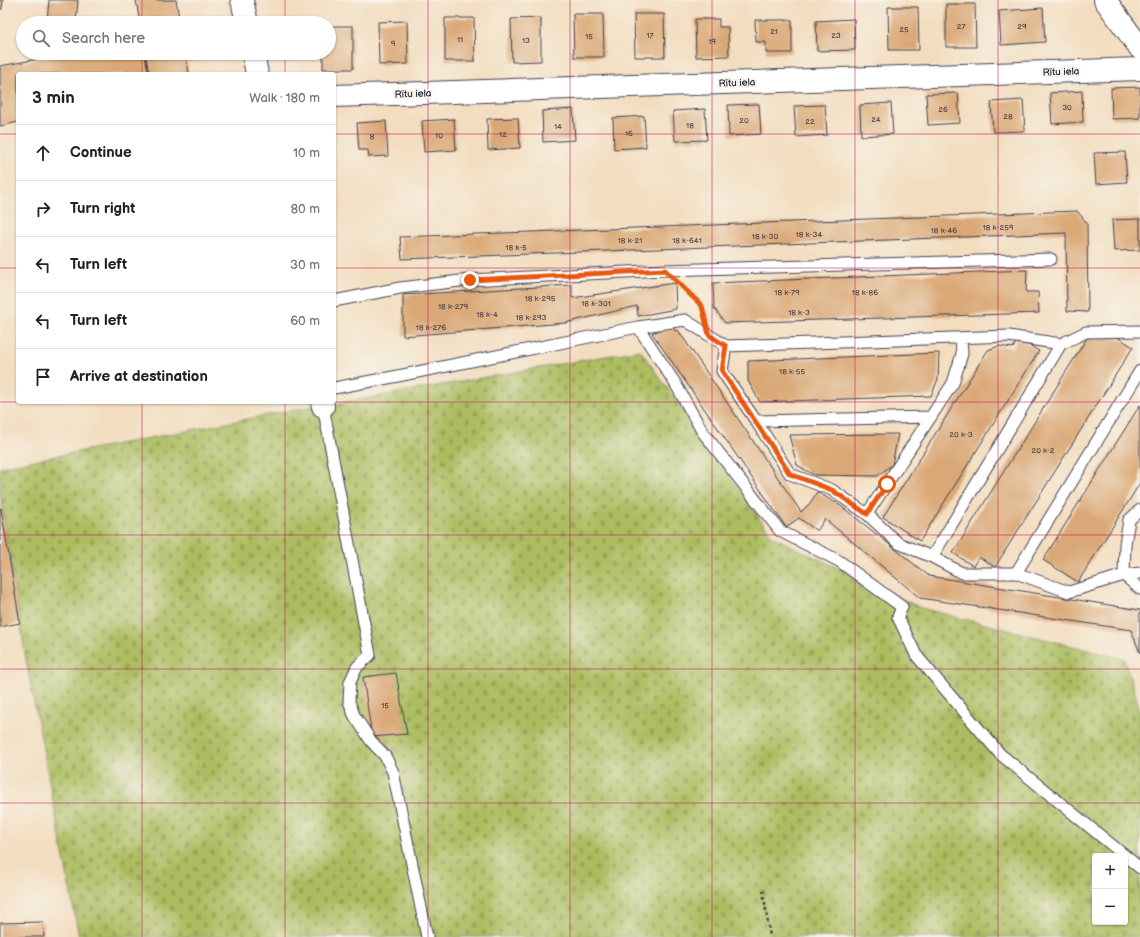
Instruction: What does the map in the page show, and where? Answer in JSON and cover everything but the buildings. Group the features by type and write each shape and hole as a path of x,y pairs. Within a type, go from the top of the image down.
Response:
{"street":[{"path":"242,0 245,16"},
{"path":"1105,0 1140,48"},
{"path":"254,60 257,72"},
{"name":"Rītu iela","path":"336,96 1140,69"}],"lane":[{"path":"336,301 400,288 470,280 665,270 1051,259"},
{"path":"336,388 638,327 685,320 726,346 1009,336 1061,344"},
{"path":"638,327 675,383 702,432 780,532 839,562 902,607 898,617 916,655 1000,754 1140,868"},
{"path":"932,557 1061,344 1086,332 1140,331"},
{"path":"867,514 953,383 962,354 961,338"},
{"path":"726,346 722,371 790,474 832,490 867,514 898,543 932,557 962,573 1016,573 1069,592 1124,575 1140,573"},
{"path":"1016,573 1140,371"},
{"path":"323,404 370,655 357,667 350,682 349,701 354,715 371,741 384,756 393,772 427,937"},
{"path":"756,421 931,417"},
{"path":"1124,575 1125,544 1129,520 1140,510"},
{"path":"1124,575 1140,589"}],"path":[{"path":"665,270 702,306 709,335"},
{"path":"763,890 770,937"}],"green space":[{"path":"640,350 773,537 921,608 1124,659 1140,709 1140,937 79,937 26,660 0,493 0,467 309,407 336,404"}],"route":[{"path":"470,280 665,270 702,306 709,335 726,346 722,371 790,474 832,490 867,514 887,484"}]}
